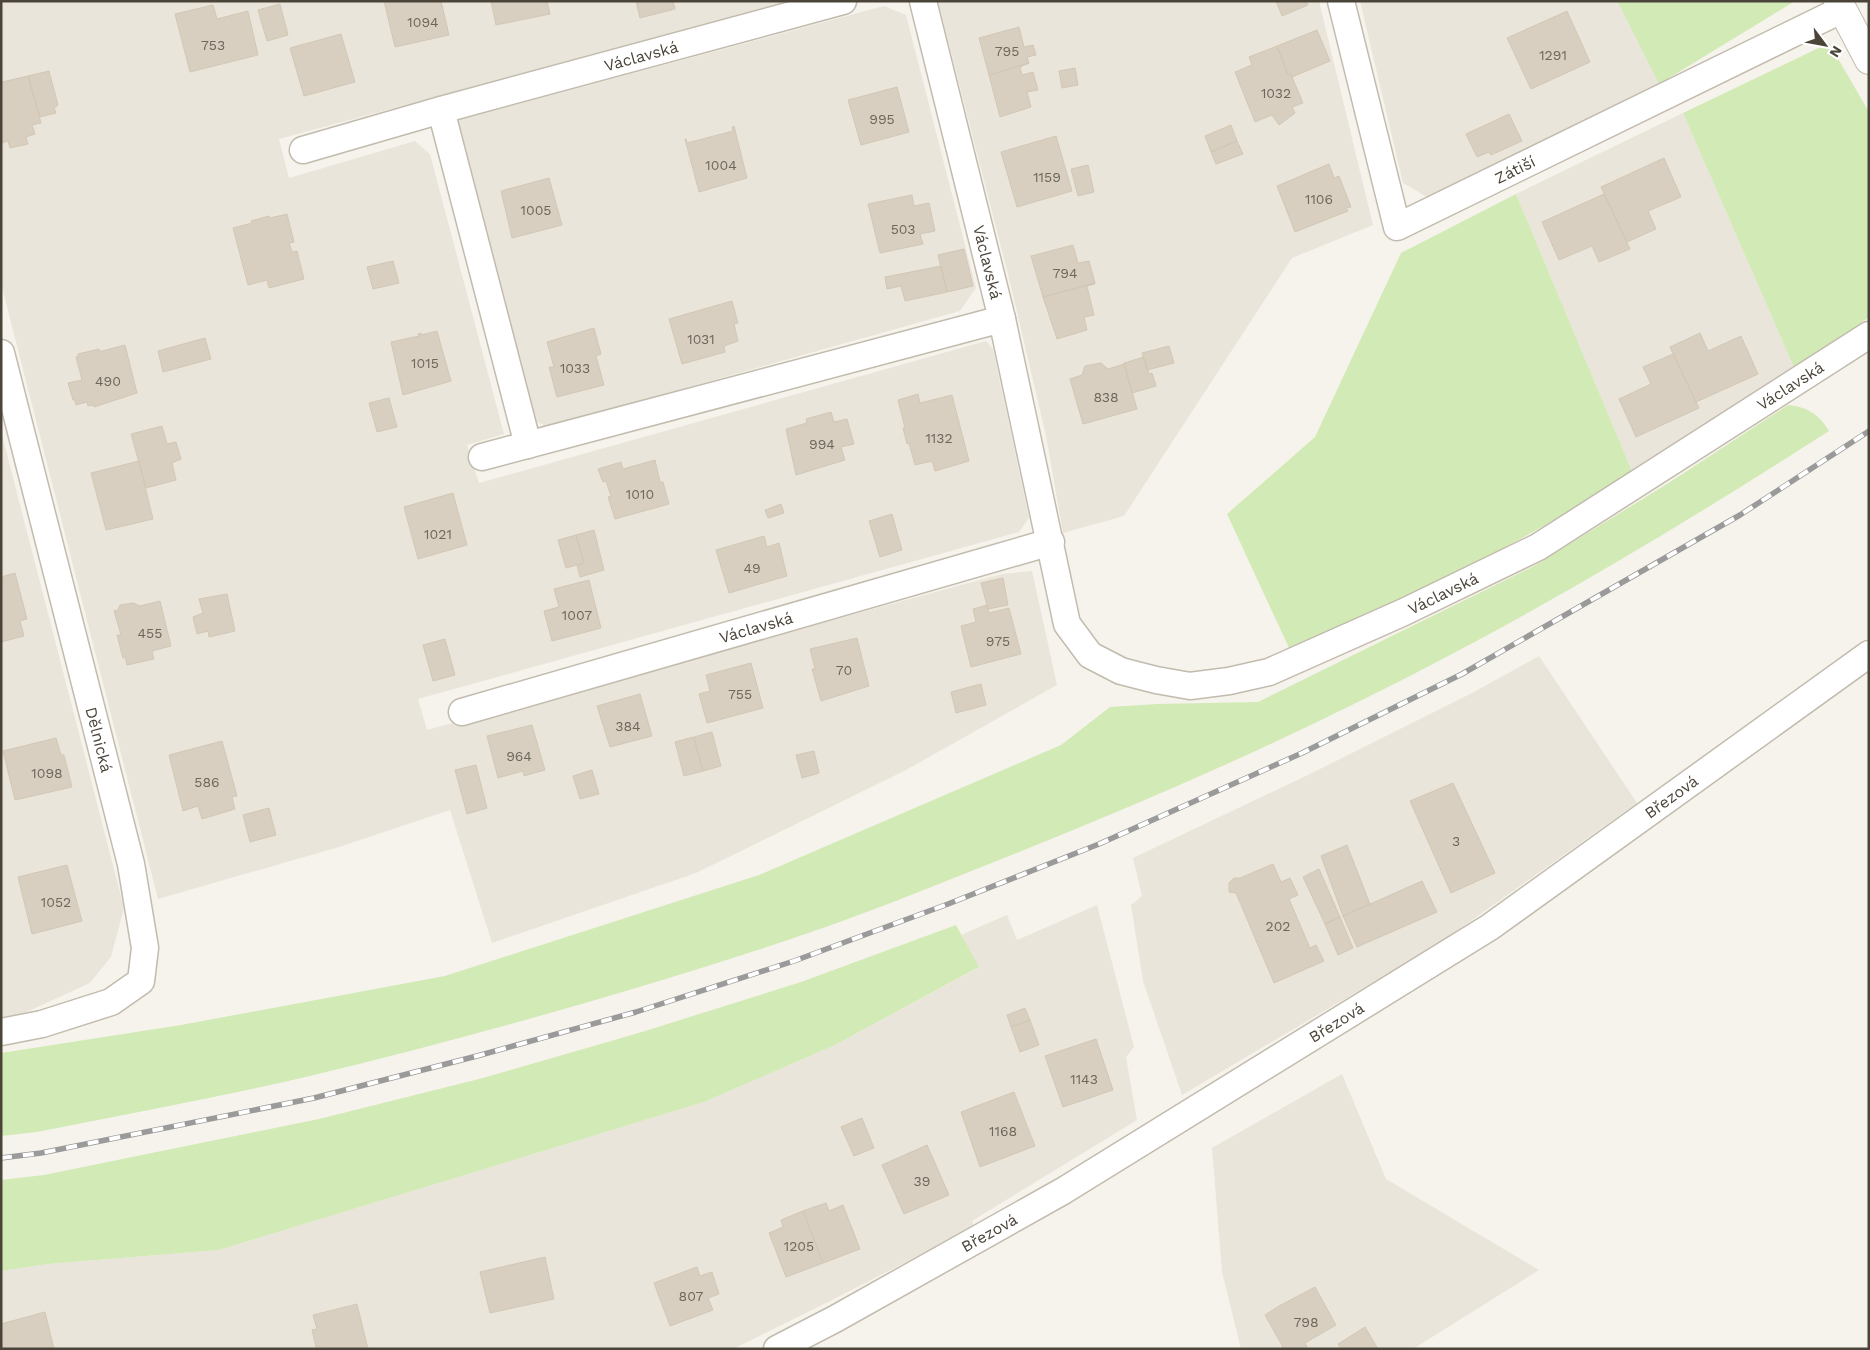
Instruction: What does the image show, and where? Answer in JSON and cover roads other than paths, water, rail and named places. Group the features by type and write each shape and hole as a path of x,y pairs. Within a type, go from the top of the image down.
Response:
{"street":[{"name":"Václavská","path":"303,150 441,110 843,1"},
{"name":"Václavská","path":"924,1 1002,319 1067,624 1090,655 1121,671 1190,686 1229,681 1269,672 1404,612 1538,547 1869,335"},
{"name":"Zátiší","path":"1341,1 1397,227 1840,6 1869,60"},
{"path":"441,110 528,445"},
{"name":"Václavská","path":"482,457 1002,319"},
{"name":"Dělnická","path":"1,353 131,864 145,948 141,981 111,1002 42,1024 1,1032"},
{"name":"Václavská","path":"462,712 1051,542"},
{"name":"Březová","path":"777,1349 835,1319 1063,1191 1490,927 1869,654"}],"railway":[{"path":"1,1158 41,1153 314,1098 477,1056 636,1012 794,961 948,904 1099,844 1302,753 1462,674 1740,515 1869,431"}]}
